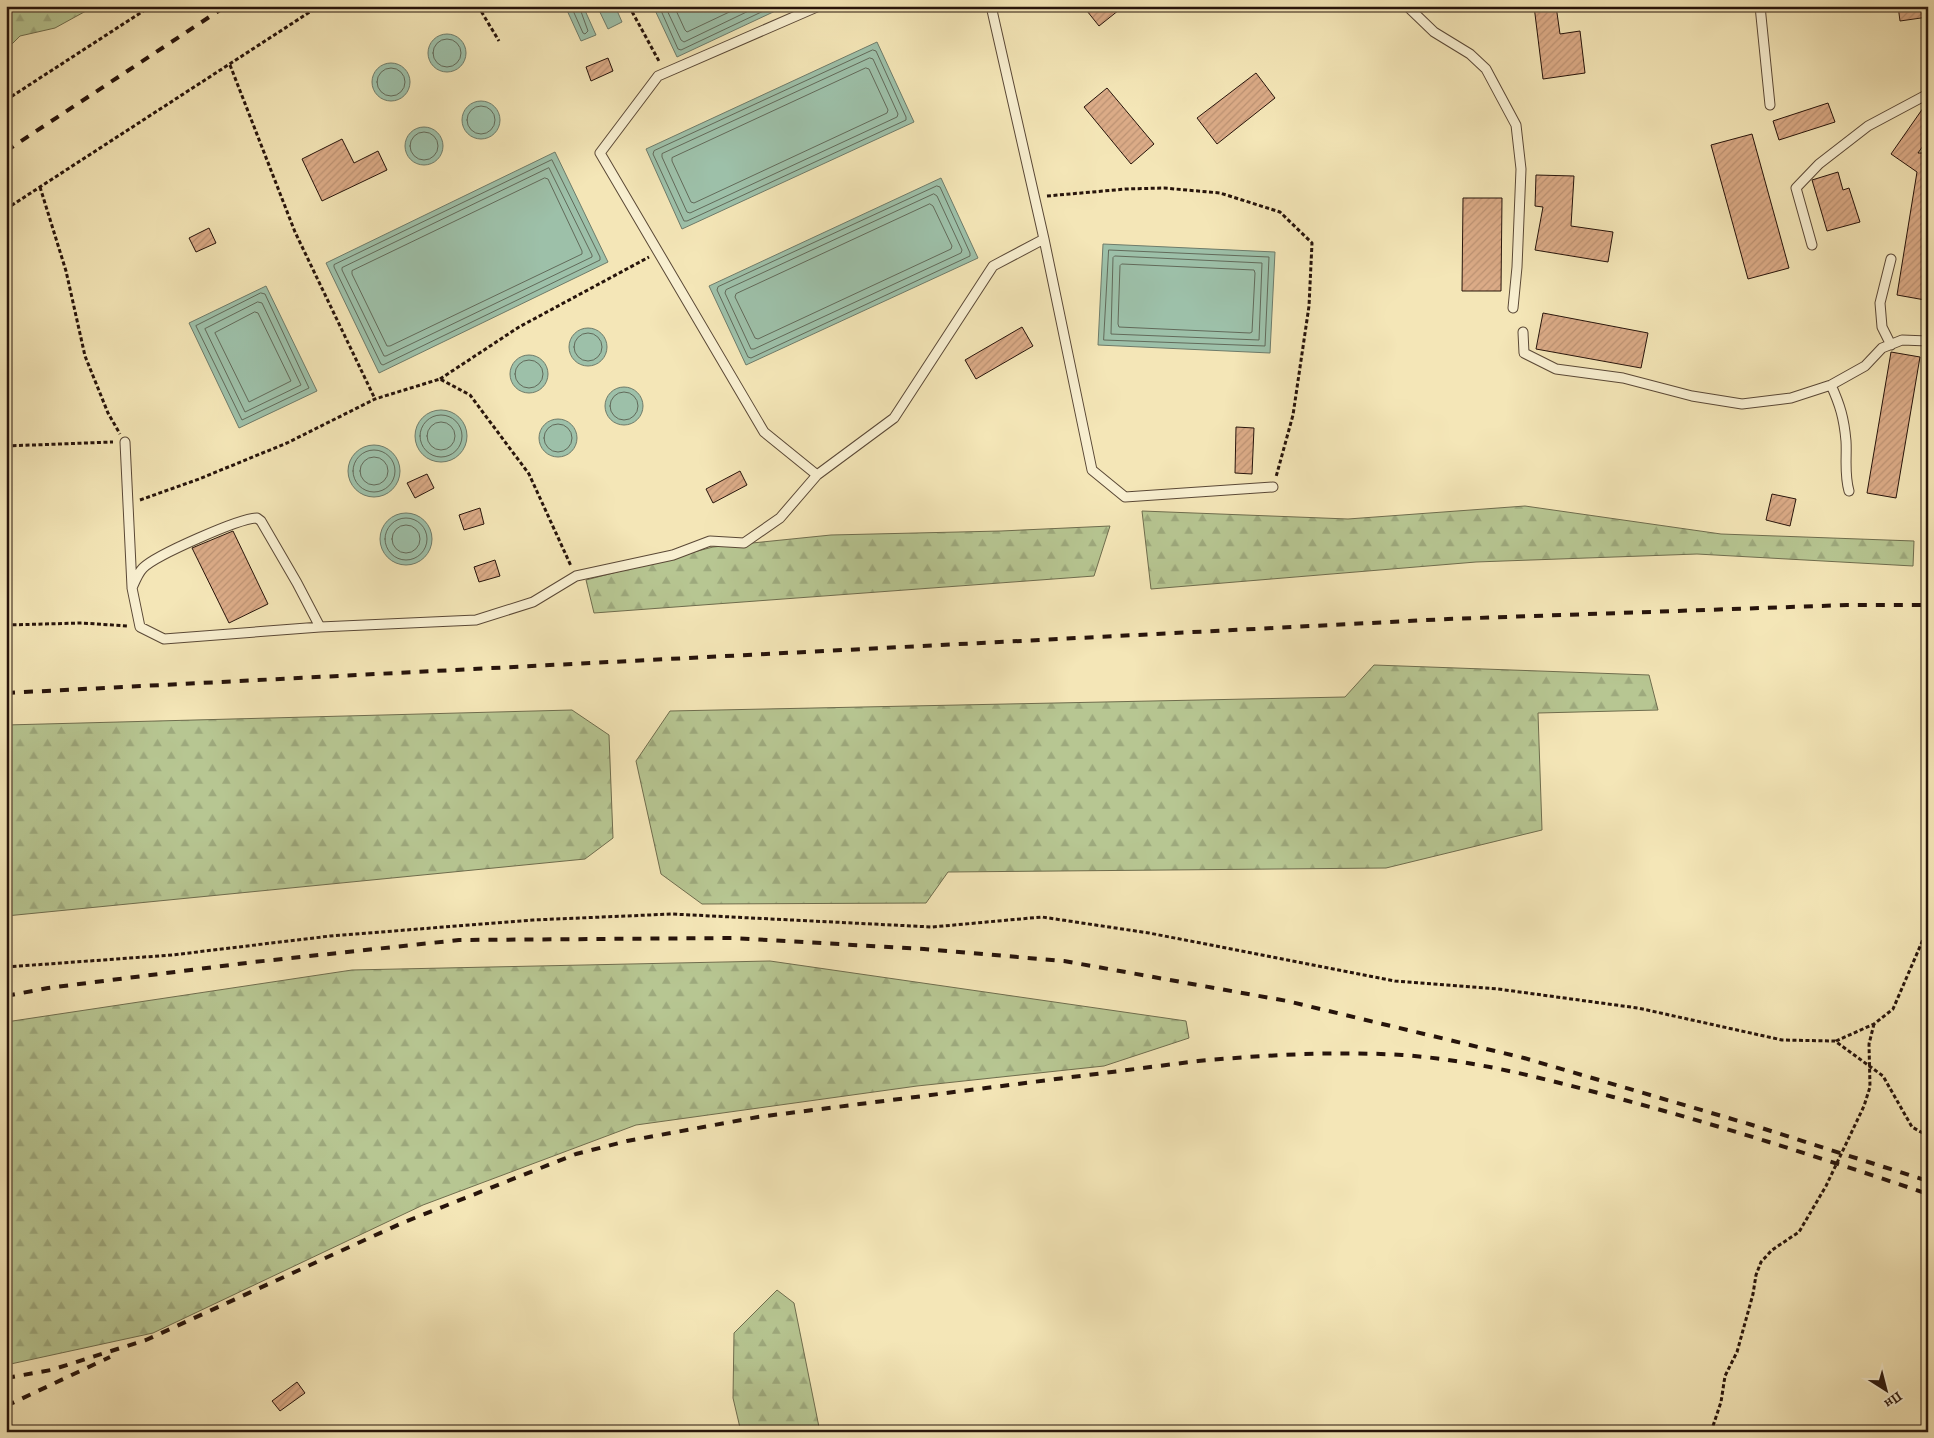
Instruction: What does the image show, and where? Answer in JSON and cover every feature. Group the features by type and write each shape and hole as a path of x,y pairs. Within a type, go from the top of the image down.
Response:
{"lane":[{"path":"818,475 764,432 600,153 658,76 819,6"},
{"path":"991,6 1044,239 1092,470 1125,497 1273,487"},
{"path":"1407,6 1434,32 1470,54 1486,69 1516,125 1521,169 1517,267 1513,308"},
{"path":"1760,6 1770,105"},
{"path":"1812,245 1796,188 1819,164 1868,126 1928,94"},
{"path":"125,442 132,588 140,627 164,639 320,627 476,620 532,602 576,576 673,555 710,541 744,543 780,518 818,475 894,418 993,266 1044,239"},
{"path":"1891,259 1880,303 1882,327 1891,345"},
{"path":"1523,332 1524,352 1556,369 1623,378 1692,396 1742,404 1791,398 1831,385 1865,366 1882,348 1902,340 1928,341"},
{"path":"1831,385 1842,411 1846,441 1846,482 1849,491"},
{"path":"132,588 143,568 158,558 241,521 257,518 297,583 320,627"}],"path":[{"path":"6,100 151,6"},
{"path":"6,209 319,6"},
{"path":"478,6 499,41"},
{"path":"629,6 665,72"},
{"path":"230,64 295,232 375,399"},
{"path":"6,446 125,442 108,413 85,356 66,271 40,187"},
{"path":"1034,197 1126,189 1164,188 1220,193 1280,212 1312,243 1309,306 1292,415 1273,487"},
{"path":"128,505 199,479 287,442 375,399 440,379 519,327 658,252"},
{"path":"440,379 470,395 529,474 576,576"},
{"path":"6,625 82,622 140,627"},
{"path":"6,968 172,956 330,936 533,920 672,914 932,926 1042,917 1149,933 1395,981 1517,991 1638,1008 1782,1040 1835,1041 1874,1024 1893,1009 1928,928"},
{"path":"1711,1432 1721,1402 1724,1376 1737,1352 1761,1262 1772,1250 1799,1232 1810,1216 1864,1106 1870,1087 1869,1044 1874,1024"},
{"path":"1835,1041 1883,1076 1912,1127 1928,1136"}],"green space":[{"path":"6,6 95,6 55,28 20,36 6,50"},
{"path":"1525,506 1721,534 1914,541 1913,566 1697,554 1476,562 1151,589 1142,511 1348,519"},
{"path":"1110,526 1094,576 594,613 586,580 713,547 831,535"},
{"path":"1374,665 1649,675 1658,710 1538,713 1542,830 1386,868 948,872 926,903 702,904 661,874 636,761 670,711 1345,697"},
{"path":"572,710 609,735 613,838 585,859 6,916 6,725"},
{"path":"770,961 1186,1021 1189,1038 1104,1066 917,1086 636,1125 423,1205 153,1333 6,1365 6,1022 352,970"},
{"path":"777,1290 794,1303 820,1432 741,1432 733,1398 734,1333"}],"water":[{"path":"565,6 583,6 596,35 581,41"},
{"path":"597,6 615,6 622,22 608,29"},
{"path":"653,6 786,6 677,57"},
{"path":"447,34 461,39 466,53 461,67 447,72 433,67 428,53 433,39"},
{"path":"877,42 914,122 682,229 646,149"},
{"path":"391,63 405,68 410,82 405,96 391,101 377,96 372,82 377,68"},
{"path":"481,101 495,106 500,120 495,134 481,139 467,134 462,120 467,106"},
{"path":"424,127 438,132 443,146 438,160 424,165 410,160 405,146 410,132"},
{"path":"555,152 608,262 379,373 326,263"},
{"path":"941,178 978,258 746,365 709,286"},
{"path":"1103,244 1275,252 1270,353 1098,345"},
{"path":"266,286 317,391 239,428 189,323"},
{"path":"588,328 602,333 607,347 602,361 588,366 574,361 569,347 574,333"},
{"path":"529,355 543,360 548,374 543,388 529,393 515,388 510,374 515,360"},
{"path":"624,387 638,392 643,406 638,420 624,425 610,420 605,406 610,392"},
{"path":"441,410 451,412 459,418 465,426 467,436 465,446 459,454 451,460 441,462 431,460 423,454 417,446 415,436 417,426 423,418 431,412"},
{"path":"558,419 572,424 577,438 572,452 558,457 544,452 539,438 544,424"},
{"path":"374,445 384,447 392,453 398,461 400,471 398,481 392,489 384,495 374,497 364,495 356,489 350,481 348,471 350,461 356,453 364,447"},
{"path":"406,513 416,515 424,521 430,529 432,539 430,549 424,557 416,563 406,565 396,563 388,557 382,549 380,539 382,529 388,521 396,515"}],"building":[{"path":"1083,6 1124,6 1099,26"},
{"path":"1534,6 1556,6 1560,34 1580,31 1585,73 1543,79"},
{"path":"1898,6 1928,6 1928,17 1900,21"},
{"path":"608,58 613,71 591,81 586,67"},
{"path":"1256,73 1275,98 1217,144 1197,118"},
{"path":"1107,88 1154,144 1131,164 1084,107"},
{"path":"1928,101 1928,139 1918,153 1928,153 1928,286 1925,300 1897,295 1917,172 1891,154"},
{"path":"1828,103 1835,122 1779,140 1773,121"},
{"path":"1752,134 1789,268 1748,279 1711,145"},
{"path":"342,139 354,163 378,151 387,170 322,201 302,159"},
{"path":"1838,172 1843,190 1849,188 1860,222 1827,231 1812,180"},
{"path":"1536,175 1574,176 1571,226 1613,232 1608,262 1535,250 1543,207 1535,206"},
{"path":"1463,198 1502,198 1501,291 1462,291"},
{"path":"209,228 216,243 196,252 189,238"},
{"path":"1543,313 1648,333 1641,368 1536,349"},
{"path":"1022,327 1033,346 976,379 965,360"},
{"path":"1891,352 1920,357 1896,498 1867,493"},
{"path":"1236,427 1254,428 1252,474 1235,473"},
{"path":"740,471 747,485 713,503 706,489"},
{"path":"427,474 434,488 415,498 407,483"},
{"path":"1772,494 1796,499 1790,526 1766,520"},
{"path":"480,508 484,524 464,530 459,515"},
{"path":"233,531 268,604 229,623 192,548"},
{"path":"495,560 500,576 479,582 474,567"},
{"path":"297,1382 305,1393 280,1411 272,1401"}],"railway":[{"path":"6,151 226,6"},
{"path":"6,693 1448,619 1847,605 1928,605"},
{"path":"6,996 48,988 254,962 459,940 733,938 924,949 1064,961 1287,1001 1524,1058 1749,1124 1928,1181"},
{"path":"6,1378 51,1370 146,1340 402,1223 576,1154 627,1141 758,1117 1198,1061 1274,1055 1351,1053 1402,1055 1456,1061 1510,1071 1617,1098 1812,1156 1928,1194"},
{"path":"6,1406 110,1357"}]}
